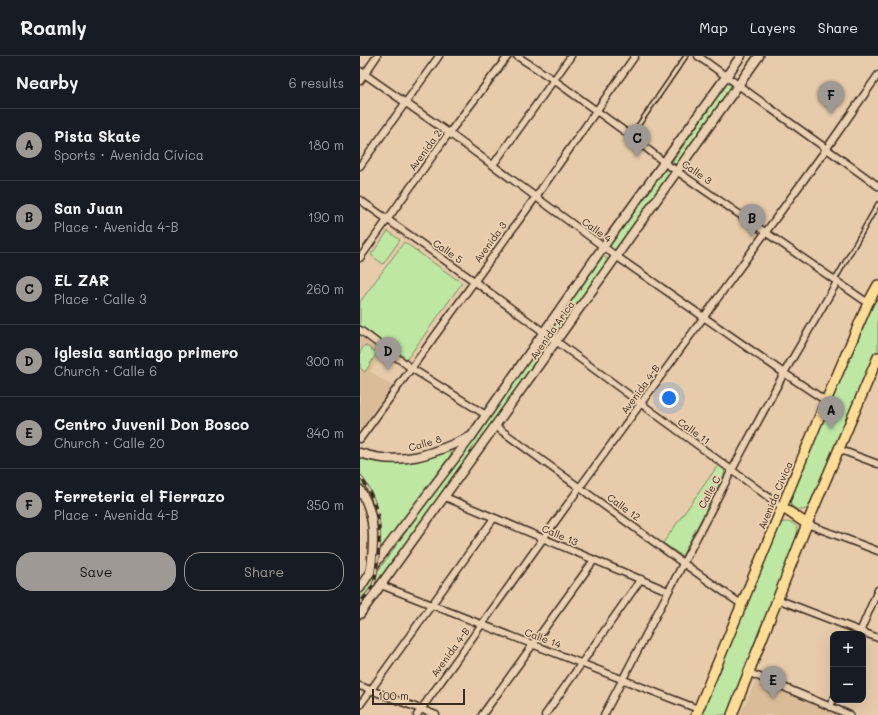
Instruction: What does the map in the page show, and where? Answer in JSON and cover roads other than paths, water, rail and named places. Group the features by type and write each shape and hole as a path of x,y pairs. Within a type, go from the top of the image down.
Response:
{"main road":[{"name":"Avenida Cívica","path":"697,712 826,400 868,303 878,285"},
{"path":"732,715 750,673 777,599 807,524 838,449 875,371 878,357"},
{"path":"782,507 807,524"}],"street":[{"path":"360,80 362,73 377,56"},
{"path":"360,166 438,56"},
{"name":"Avenida 2","path":"360,258 449,134 508,56"},
{"name":"Calle 3","path":"517,56 554,80 631,136 665,163 868,303"},
{"path":"493,165 570,56"},
{"name":"Avenida 3","path":"360,439 597,112 635,56"},
{"path":"698,56 878,186"},
{"name":"Avenida Arica","path":"360,588 363,577 371,571 471,437 604,247 741,56"},
{"name":"Avenida Arica","path":"360,614 496,426 759,56"},
{"name":"Calle 4","path":"362,73 493,165 535,198 616,256 784,373 826,400"},
{"name":"Avenida 4-B","path":"417,715 580,487 827,148 878,75"},
{"name":"Calle 5","path":"360,200 556,341"},
{"name":"Calle C","path":"604,715 624,680 668,591 732,470 784,373 836,281"},
{"path":"360,330 411,368 486,415"},
{"name":"Calle 11","path":"556,341 782,507"},
{"name":"Calle 12","path":"496,426 741,604"},
{"name":"Calle 8","path":"360,453 389,459 412,458 434,453 471,437"},
{"path":"838,449 878,464"},
{"path":"360,490 368,504 372,519 373,535 371,571"},
{"name":"Calle 13","path":"445,497 668,591"},
{"path":"360,705 494,518"},
{"path":"807,524 878,551"},
{"path":"482,715 594,560"},
{"path":"545,715 641,579"},
{"name":"Calle 14","path":"381,585 624,680 697,712"},
{"path":"860,631 878,590"},
{"path":"777,599 857,631"},
{"path":"866,634 878,638"},
{"path":"750,673 850,715"},
{"path":"360,686 436,715"},
{"path":"830,707 832,703"}],"lane":[{"path":"631,136 686,56"},
{"path":"836,281 878,204"}],"railway":[{"path":"360,476 372,497 378,518 379,529 379,552 376,576 373,586 360,603"}],"place":[{"name":"Ferreteria el Fierrazo","path":"831,114"},
{"name":"EL ZAR","path":"637,157"},
{"name":"San Juan","path":"752,237"},
{"name":"iglesia santiago primero","path":"388,370"},
{"name":"Pista Skate","path":"831,429"},
{"name":"Centro Juvenil Don Bosco","path":"773,699"}]}
